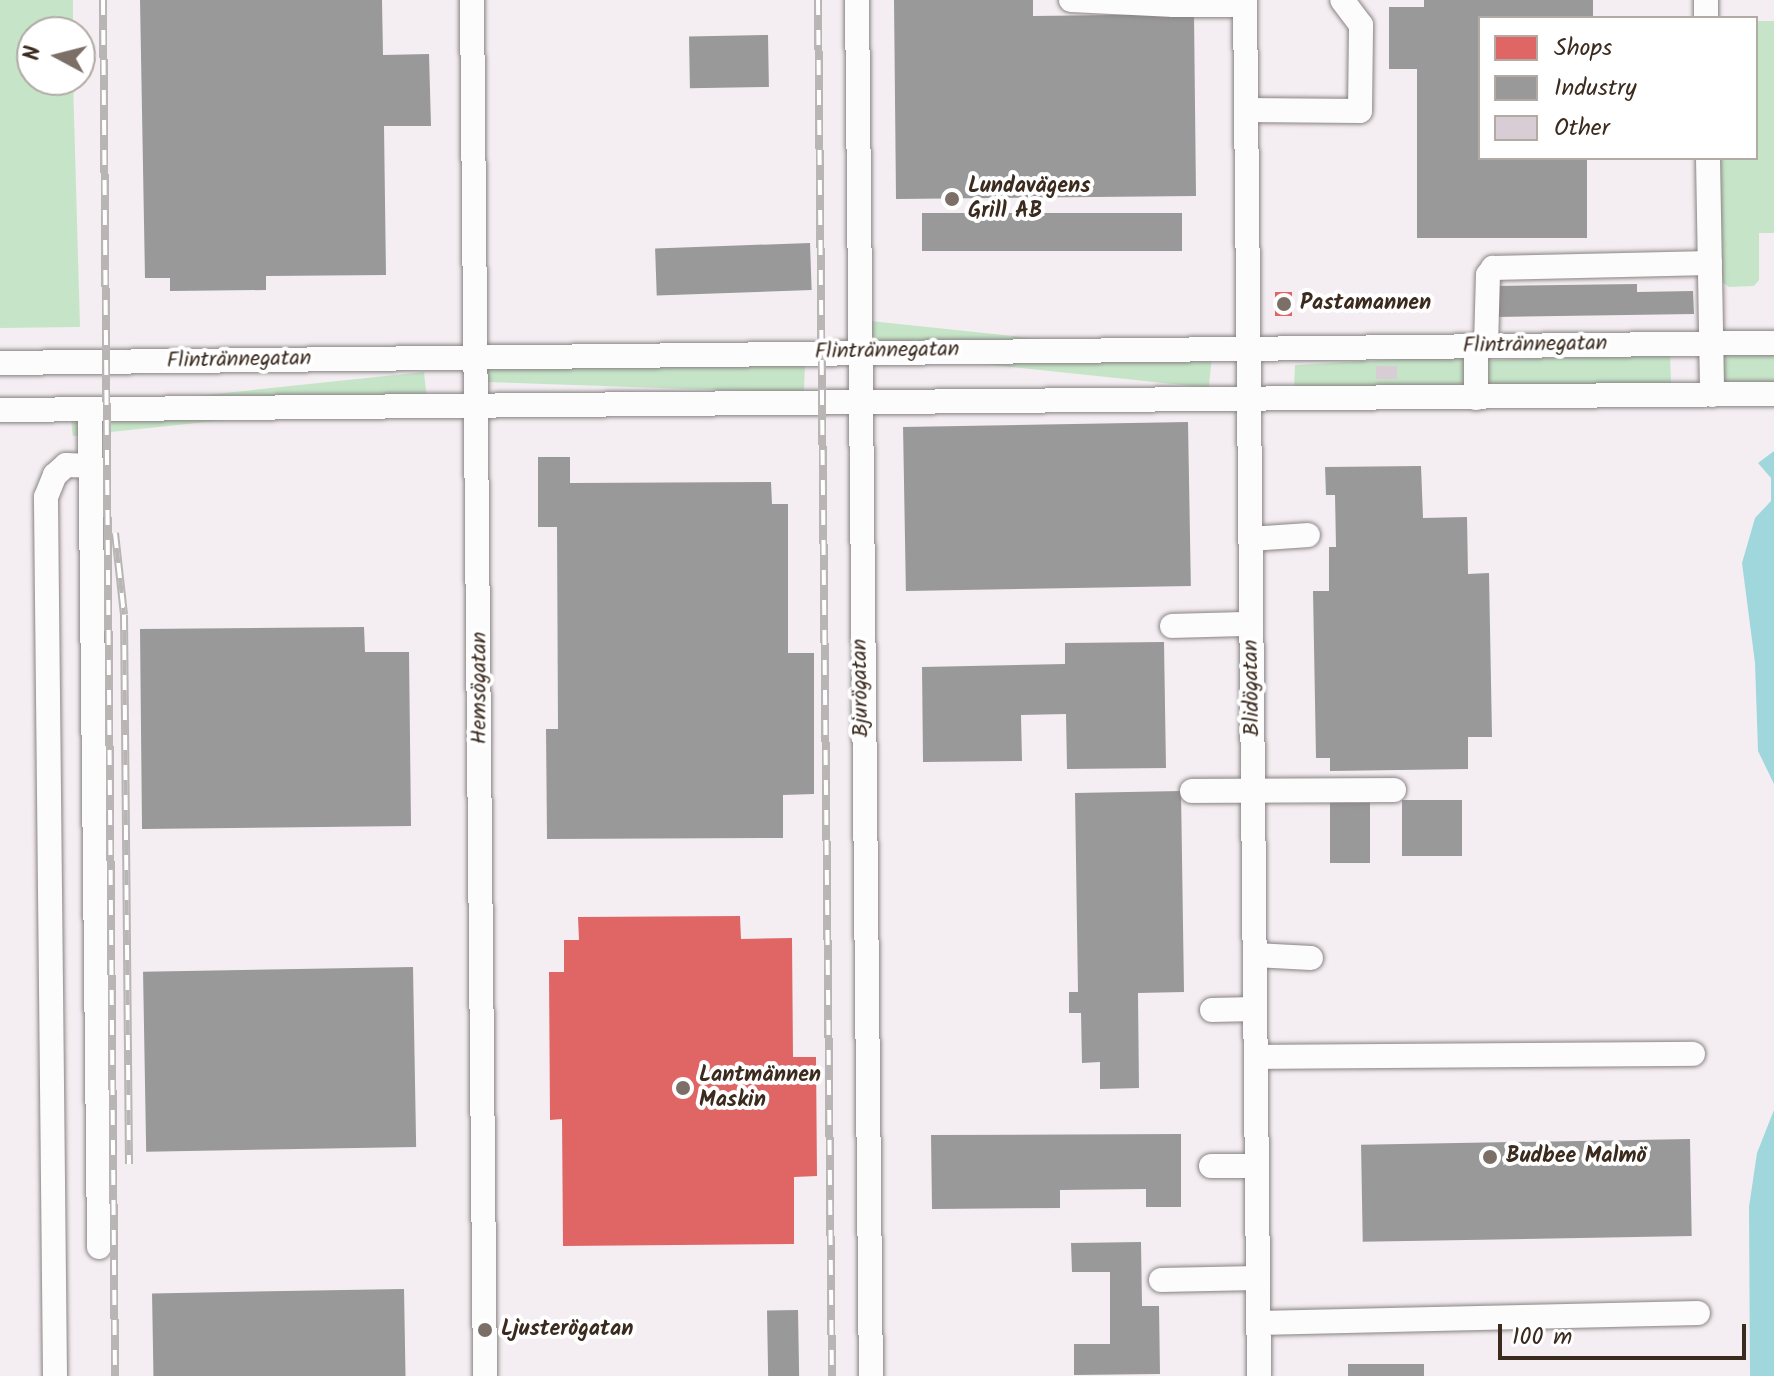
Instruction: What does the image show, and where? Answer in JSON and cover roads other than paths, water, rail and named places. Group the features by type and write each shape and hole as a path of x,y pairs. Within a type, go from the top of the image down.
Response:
{"street":[{"name":"Hemsögatan","path":"472,0 485,1376"},
{"name":"Bjurögatan","path":"857,0 858,401 871,1376"},
{"path":"1071,0 1245,3"},
{"path":"1246,110 1360,111 1361,25 1342,0"},
{"name":"Blidögatan","path":"1245,3 1259,1376"},
{"path":"1708,160 1712,395"},
{"path":"1476,398 1488,275 1493,268 1710,263"},
{"name":"Flintrännegatan","path":"0,363 1774,343"},
{"path":"0,410 1774,394"},
{"path":"90,410 99,1247"},
{"path":"55,1376 46,497 55,475 66,465 91,466"},
{"path":"1251,539 1308,535"},
{"path":"1172,626 1251,624"},
{"path":"1192,791 1394,790"},
{"path":"1255,955 1311,958"},
{"path":"1212,1010 1255,1009"},
{"path":"1256,1057 1693,1054"},
{"path":"1211,1166 1256,1166"},
{"path":"1161,1280 1258,1278"},
{"path":"1259,1323 1698,1313"}],"water":[{"path":"1774,451 1774,784 1758,751 1755,663 1742,563 1755,518 1771,501 1771,478 1758,463"},
{"path":"1774,1110 1774,1376 1750,1376 1749,1207 1757,1153"}],"railway":[{"path":"103,0 115,1376"},
{"path":"818,0 832,1376"},
{"path":"115,533 124,615 129,1164"}],"place":[{"name":"Lundavägens Grill AB","path":"952,199"},
{"name":"Pastamannen","path":"1284,304"},
{"name":"Lantmännen Maskin","path":"683,1088"},
{"name":"Budbee Malmö","path":"1490,1157"},
{"name":"Ljusterögatan","path":"485,1330"}]}
